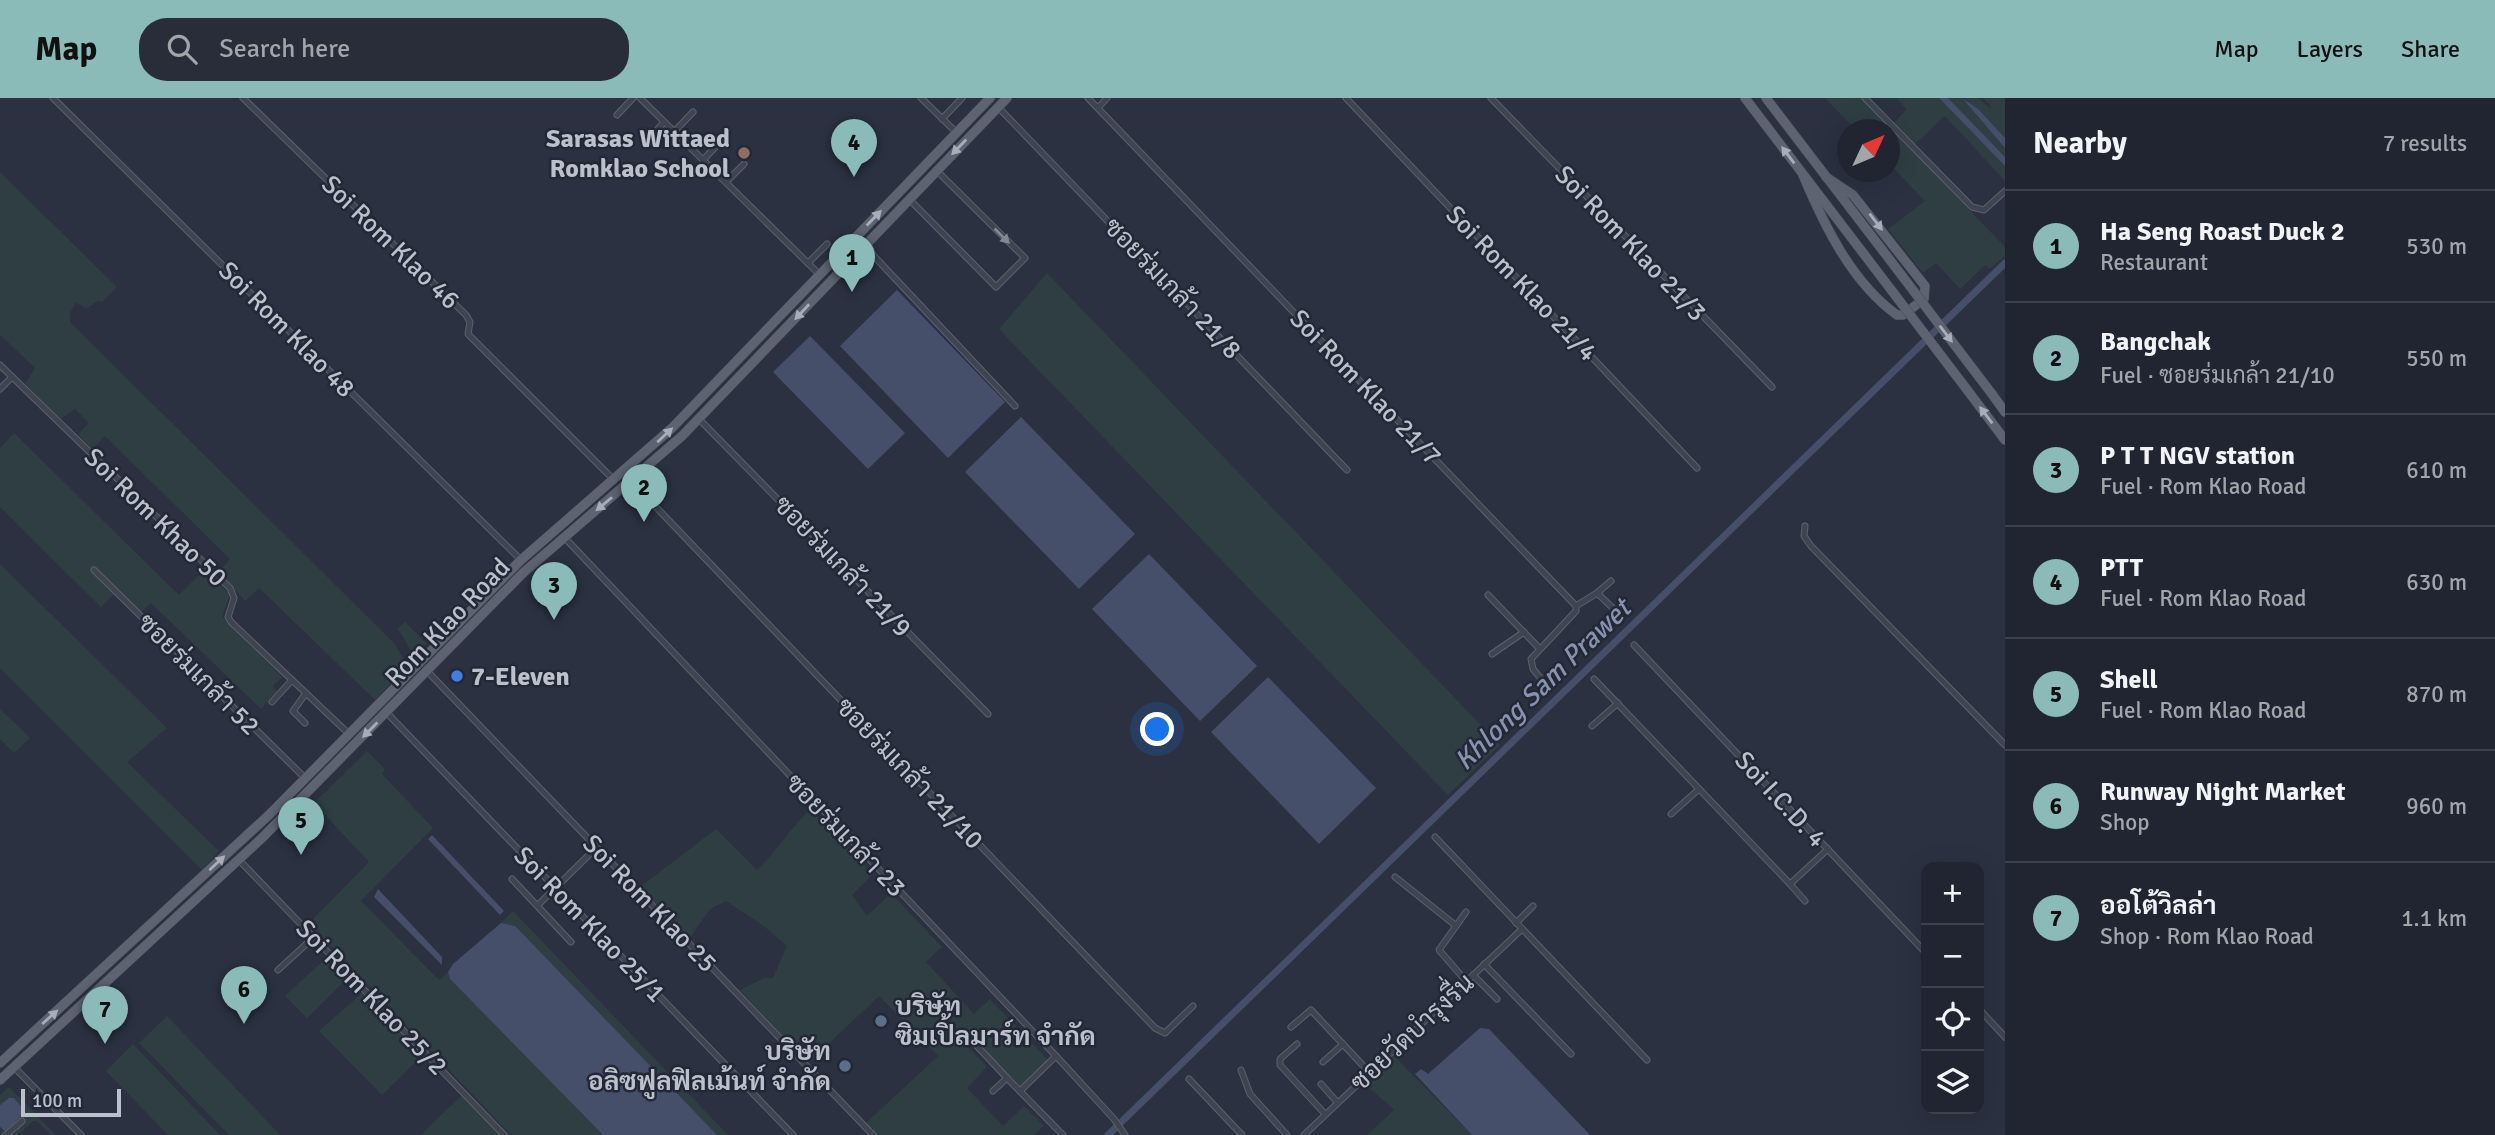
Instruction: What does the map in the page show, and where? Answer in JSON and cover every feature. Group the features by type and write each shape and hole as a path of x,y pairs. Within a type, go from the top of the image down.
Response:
{"main road":[{"name":"Rom Klao Road","path":"0,1063 305,778 520,560 614,480 692,408 990,98"},
{"name":"Rom Klao Road","path":"0,1080 239,860 428,672 523,573 699,419 1007,98"},
{"path":"1745,98 2005,440"},
{"path":"1766,98 2005,412"},
{"path":"1803,175 1824,223 1852,267 1888,309 1896,316 1903,315 1924,299 1925,286 1853,195 1826,177"}],"street":[{"name":"Soi Rom Klao 48","path":"53,98 520,560"},
{"name":"Soi Rom Klao 46","path":"243,98 466,315 470,322 468,334 614,480"},
{"path":"617,115 633,98"},
{"path":"640,98 820,275"},
{"path":"921,98 956,132"},
{"path":"942,119 962,98"},
{"name":"Soi Rom Klao 21/7","path":"1088,98 1576,606"},
{"path":"1098,108 1108,98"},
{"name":"Soi Rom Klao 21/4","path":"1346,98 1697,468"},
{"name":"Soi Rom Klao 21/3","path":"1491,98 1772,387"},
{"path":"1865,98 1972,208 1984,210 2005,191"},
{"name":"ซอยร่มเกล้า 21/8","path":"998,107 1347,470"},
{"path":"674,132 693,112"},
{"path":"645,142 664,122"},
{"path":"703,160 721,141"},
{"path":"726,183 744,164"},
{"path":"909,199 996,286 1025,258 936,170"},
{"path":"868,243 873,255 1015,406"},
{"path":"808,263 827,244"},
{"name":"Soi Rom Khao 50","path":"0,365 230,588 234,598 228,617 349,734"},
{"path":"0,388 12,377"},
{"name":"ซอยร่มเกล้า 21/9","path":"699,419 988,713"},
{"name":"ซอยร่มเกล้า 21/10","path":"631,481 1155,1028 1165,1033 1193,1006"},
{"path":"1805,526 1804,536 1811,546 2005,746"},
{"name":"ซอยร่มเกล้า 23","path":"564,537 1056,1056 1114,1119 1125,1135"},
{"name":"ซอยร่มเกล้า 52","path":"94,570 305,778"},
{"path":"1542,680 1531,662 1539,648 1576,611 1576,606 1611,581"},
{"path":"1597,593 1617,612"},
{"path":"1488,596 1539,648"},
{"path":"1492,654 1524,632"},
{"name":"Soi I.C.D. 4","path":"1634,645 1921,948"},
{"name":"Soi Rom Klao 25","path":"428,672 873,1135"},
{"path":"1594,679 1805,901"},
{"path":"272,702 292,680"},
{"path":"304,723 293,711 306,693"},
{"path":"1592,726 1618,703"},
{"name":"Soi Rom Klao 25/1","path":"387,713 793,1135"},
{"path":"1671,814 1699,789"},
{"path":"1435,837 1647,1060"},
{"path":"538,905 597,847"},
{"path":"1790,884 1828,849"},
{"name":"Soi Rom Klao 25/2","path":"239,860 504,1135"},
{"path":"1395,877 1455,925"},
{"path":"512,879 571,942"},
{"path":"1516,923 1533,906"},
{"path":"1466,912 1439,950 1466,981"},
{"name":"ซอยวัดบำรุงรื่น","path":"1304,1135 1522,929"},
{"path":"278,970 314,937"},
{"path":"1484,964 1571,1054"},
{"path":"1473,975 1497,999"},
{"path":"1291,1027 1311,1010 1369,1072"},
{"path":"1984,1014 2005,1037"},
{"path":"1297,1044 1280,1059 1280,1065 1325,1114"},
{"path":"1324,1062 1343,1044"},
{"path":"977,1046 1063,1135"},
{"path":"1020,1091 1056,1056"},
{"path":"14,1067 81,1135"},
{"path":"1241,1070 1250,1094 1286,1135"},
{"path":"992,1091 1007,1077"},
{"path":"1189,1079 1242,1135"},
{"path":"1321,1084 1337,1102"},
{"path":"6,1135 22,1121"}],"shaded area":[{"path":"1825,98 1862,98 1882,119 1845,119"},
{"path":"1896,98 1939,98 2005,166 2005,181 1945,116 1914,145 1900,131 1900,119 1898,119 1907,109"},
{"path":"1948,98 1962,98 2005,148 2005,157"},
{"path":"1964,98 1979,98 1989,108 1991,106 1983,98 2005,98 2005,138"},
{"path":"1900,138 2005,247 2005,256 1990,269 1985,265 1960,289 1936,263 1923,273 1888,229 1925,201 1900,175"},
{"path":"0,172 117,287 102,302 98,301 86,309 76,302 70,313 70,322 395,644 407,665 375,700 259,588 245,601 219,572 230,559 105,436 92,449 78,434 89,423 75,409 61,419 25,384 35,368 0,335"},
{"path":"1047,273 1500,745 1448,795 999,329"},
{"path":"14,433 179,595 204,570 230,594 222,617 282,677 273,686 277,691 261,709 151,603 139,614 116,592 101,607 0,507 0,448"},
{"path":"0,564 167,728 127,762 219,851 202,870 0,668"},
{"path":"405,622 427,644 414,655 398,629"},
{"path":"0,709 30,738 14,753 0,739"},
{"path":"367,751 385,769 382,774 433,828 361,901 439,980 448,972 450,979 603,1135 511,1135 309,923 369,862 314,803"},
{"path":"810,809 873,874 852,895 867,916 891,893 942,947 926,962 974,1014 990,999 1052,1064 1025,1091 975,1041 968,1047 987,1067 967,1088 1003,1126 1024,1106 1044,1126 1034,1135 876,1135 865,1124 938,1056 879,996 807,1064 740,990 764,978 773,978 787,946 765,927 726,901 710,909 690,938 640,887 716,829 757,870"},
{"path":"513,911 728,1135 717,1135 501,923 498,925"},
{"path":"329,955 349,977 307,1018 285,996"},
{"path":"363,992 423,1055 382,1095 319,1031"},
{"path":"167,1016 280,1135 229,1135 139,1043"},
{"path":"133,1044 220,1135 168,1135 106,1071"},
{"path":"1394,1056 1472,1135 1367,1135 1394,1110 1364,1083"},
{"path":"9,1087 56,1135 51,1135 37,1121 33,1121 18,1135 0,1135 9,1098 0,1105 0,1095"},
{"path":"462,1095 500,1135 421,1135"}],"water":[{"path":"1939,98 1948,98 2005,157 2005,166"},
{"path":"1962,98 1978,109 2005,138 2005,148"},
{"path":"897,290 1005,402 948,458 840,346"},
{"path":"810,336 905,433 868,469 773,372"},
{"path":"1021,417 1135,534 1079,589 965,472"},
{"path":"1149,554 1257,666 1200,721 1092,609"},
{"path":"1268,677 1376,788 1319,844 1211,732"},
{"path":"432,835 504,911 500,915 428,839"},
{"path":"378,889 442,957 442,965 374,897"},
{"path":"501,923 515,926 717,1135 603,1135 450,979 448,972 453,964"},
{"path":"1480,1028 1489,1029 1590,1135 1472,1135 1415,1074 1421,1069 1428,1074"},
{"path":"9,1098 14,1098 25,1111 6,1132 0,1127 0,1105"}],"waterway":[{"name":"Khlong Sam Prawet","path":"1108,1135 2005,263"}],"place":[{"name":"Sarasas Wittaed Romklao School","path":"744,153"},
{"name":"PTT","path":"854,177"},
{"name":"Ha Seng Roast Duck 2","path":"852,292"},
{"name":"Bangchak","path":"644,522"},
{"name":"P T T NGV station","path":"554,620"},
{"name":"7-Eleven","path":"457,676"},
{"name":"Shell","path":"301,855"},
{"name":"บริษัท ซิมเปิ้ลมาร์ท จำกัด","path":"881,1021"},
{"name":"Runway Night Market","path":"244,1024"},
{"name":"ออโต้วิลล่า","path":"105,1044"},
{"name":"บริษัท อลิซฟูลฟิลเม้นท์ จำกัด","path":"845,1066"}]}
